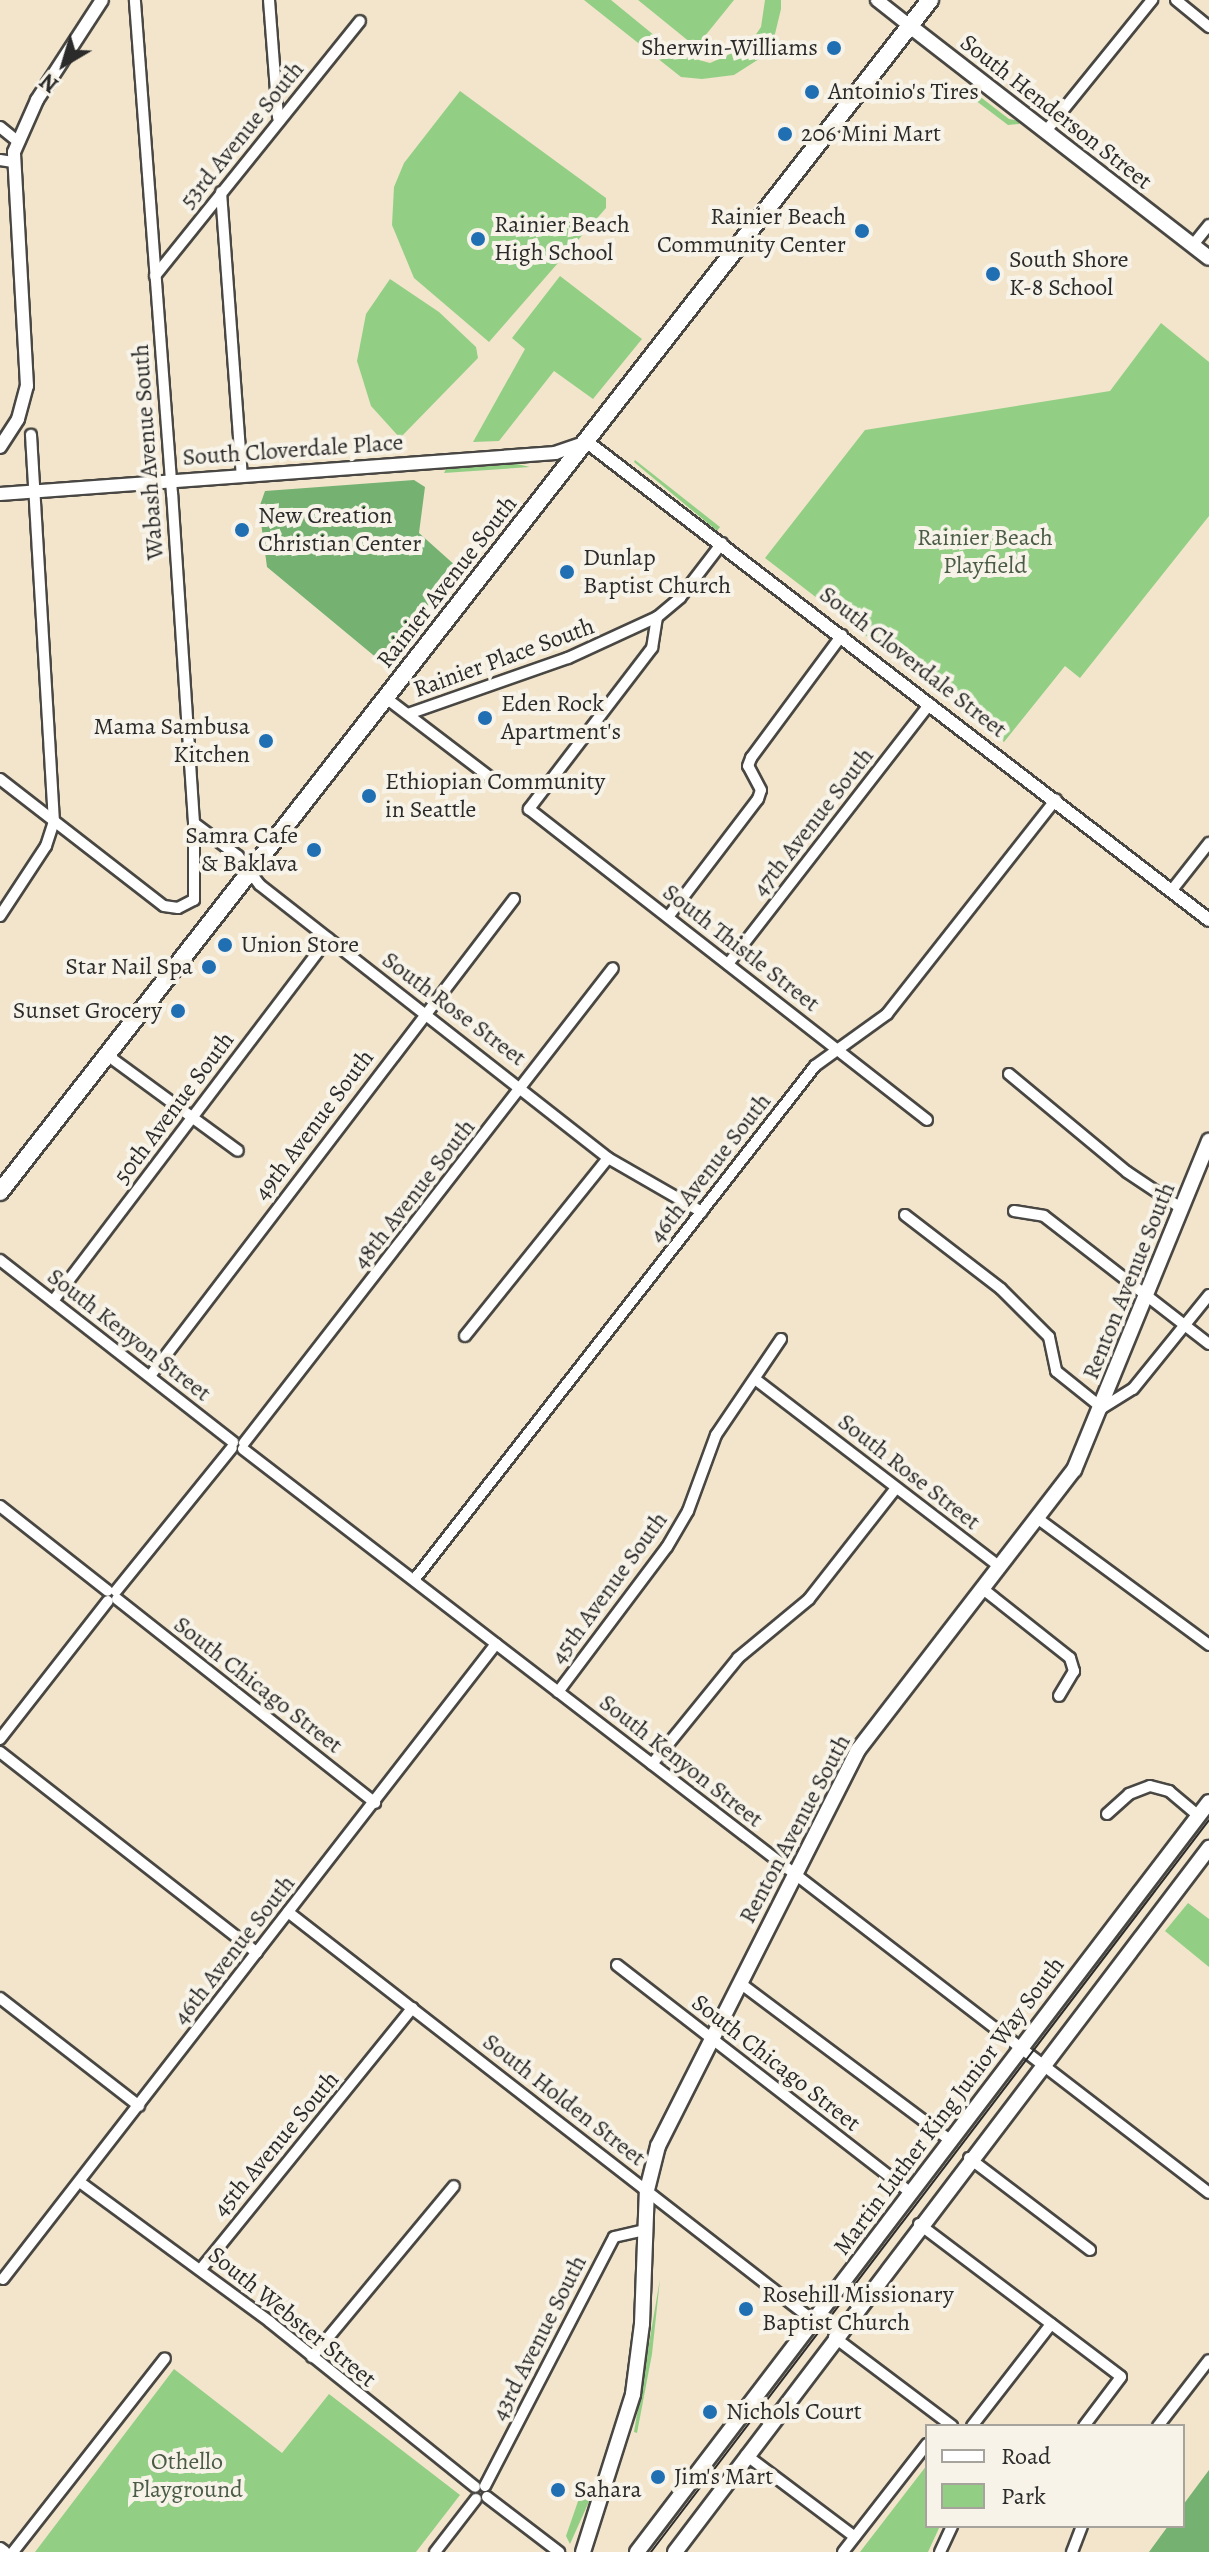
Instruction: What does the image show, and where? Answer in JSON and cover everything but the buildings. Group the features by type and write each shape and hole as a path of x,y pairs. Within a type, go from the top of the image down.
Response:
{"main road":[{"name":"Rainier Avenue South","path":"0,1192 930,0"},
{"name":"South Henderson Street","path":"910,26 1209,258"},
{"name":"Renton Avenue South","path":"583,2552 633,2394 642,2324 647,2190 658,2146 858,1750 1074,1470 1209,1141"},
{"name":"Martin Luther King Junior Way South","path":"637,2552 1209,1802"},
{"name":"Martin Luther King Junior Way South","path":"675,2552 969,2158 1209,1848"}],"street":[{"path":"0,447 18,419 27,386 6,161 102,0"},
{"name":"Wabash Avenue South","path":"54,822 164,906 178,908 194,900 194,823 172,481 135,0"},
{"path":"269,0 278,118"},
{"name":"South Henderson Street","path":"877,0 910,26"},
{"path":"1046,131 1152,0"},
{"path":"1176,0 1209,27"},
{"name":"53rd Avenue South","path":"155,276 278,118 360,21"},
{"path":"0,127 17,141"},
{"path":"221,192 242,476"},
{"path":"1192,246 1209,225"},
{"path":"0,916 46,846 54,822 31,435"},
{"name":"South Cloverdale Place","path":"0,494 555,453 587,442"},
{"name":"South Cloverdale Street","path":"587,442 1056,799 1209,920"},
{"path":"657,617 680,598 722,543"},
{"name":"Rainier Place South","path":"408,714 568,658 657,617"},
{"name":"South Thistle Street","path":"657,617 652,648 529,809 927,1120"},
{"path":"668,917 758,799 761,790 748,766 751,758 842,635"},
{"path":"386,698 500,785"},
{"name":"47th Avenue South","path":"728,964 930,704"},
{"path":"0,779 54,822"},
{"name":"46th Avenue South","path":"414,1580 815,1066 835,1048 887,1014 1056,799"},
{"name":"South Rose Street","path":"194,823 328,939 522,1086 608,1158 702,1212"},
{"path":"1172,890 1209,843"},
{"name":"49th Avenue South","path":"150,1376 514,899"},
{"name":"50th Avenue South","path":"53,1301 328,939"},
{"name":"48th Avenue South","path":"0,1739 112,1595 238,1445 613,968"},
{"path":"107,1055 238,1151"},
{"path":"1009,1074 1127,1172 1181,1208"},
{"path":"465,1336 608,1158"},
{"path":"1014,1211 1044,1216 1209,1344"},
{"path":"905,1215 1001,1289 1049,1337 1056,1371 1102,1408 1133,1389 1209,1295"},
{"name":"South Kenyon Street","path":"0,1260 1209,2193"},
{"name":"45th Avenue South","path":"558,1692 680,1528 716,1435 781,1339"},
{"name":"South Rose Street","path":"755,1379 1000,1567"},
{"path":"652,1764 738,1658 803,1606 896,1488"},
{"name":"South Chicago Street","path":"0,1506 375,1803"},
{"path":"1037,1518 1209,1645"},
{"path":"983,1589 1070,1658 1074,1671 1059,1696"},
{"name":"46th Avenue South","path":"1,2281 81,2183 496,1644"},
{"path":"0,1748 257,1953"},
{"path":"1107,1814 1129,1794 1150,1786 1169,1791 1199,1816"},
{"name":"South Holden Street","path":"288,1912 814,2321"},
{"name":"South Chicago Street","path":"617,1965 910,2192"},
{"path":"740,1983 951,2141"},
{"path":"0,1998 139,2106"},
{"name":"45th Avenue South","path":"201,2269 412,2008"},
{"path":"969,2158 1090,2250"},
{"name":"South Webster Street","path":"81,2183 201,2269 559,2552"},
{"path":"312,2357 454,2186"},
{"path":"919,2224 1121,2377 1086,2424"},
{"name":"43rd Avenue South","path":"435,2552 481,2492 614,2237 644,2230"},
{"path":"974,2424 1051,2324"},
{"path":"834,2337 946,2424"},
{"path":"13,2552 165,2358"},
{"path":"1160,2424 1209,2360"},
{"path":"843,2552 925,2447"},
{"path":"746,2455 855,2537"},
{"path":"940,2552 951,2528"},
{"path":"1072,2552 1081,2528"}],"green space":[{"path":"584,0 611,0 677,54 710,63 748,46 761,27 765,0 781,0 781,9 774,38 759,59 734,75 702,79 681,77"},
{"path":"638,0 734,0 696,47"},
{"path":"460,91 606,198 606,208 489,342 414,278 392,225 394,187 404,163"},
{"path":"974,92 1009,119 1021,121 1008,125 971,97"},
{"path":"560,276 642,339 593,399 554,371 499,441 473,442 525,349 512,338"},
{"path":"390,279 439,312 476,347 478,358 400,438 371,406 357,361 366,314"},
{"name":"Rainier Beach Playfield","path":"1161,323 1209,362 1209,516 1080,678 1065,666 1004,742 765,558 865,430 1110,391"},
{"path":"634,462 720,527 717,531"},
{"path":"517,464 530,467 444,473 446,469"},
{"path":"414,480 425,487 419,533 457,567 384,664 267,567 259,508 265,491"},
{"path":"1188,1903 1209,1919 1209,1967 1165,1931"},
{"path":"660,2279 652,2354 637,2433 634,2432"},
{"name":"Othello Playground","path":"174,2369 282,2453 329,2394 460,2495 416,2552 35,2552"},
{"path":"925,2468 925,2528 939,2528 928,2552 860,2552"},
{"path":"1209,2470 1209,2552 1149,2552 1167,2528 1185,2528 1185,2502"},
{"path":"585,2481 596,2486 570,2544 566,2536"}],"tram line":[{"path":"651,2552 1209,1820"}],"place":[{"name":"Sherwin-Williams","path":"834,48"},
{"name":"Antoinio's Tires","path":"812,92"},
{"name":"206 Mini Mart","path":"785,134"},
{"name":"Rainier Beach Community Center","path":"862,231"},
{"name":"Rainier Beach High School","path":"478,239"},
{"name":"South Shore K-8 School","path":"993,274"},
{"name":"New Creation Christian Center","path":"242,530"},
{"name":"Dunlap Baptist Church","path":"567,572"},
{"name":"Eden Rock Apartment's","path":"485,718"},
{"name":"Mama Sambusa Kitchen","path":"266,741"},
{"name":"Ethiopian Community in Seattle","path":"369,796"},
{"name":"Samra Cafe & Baklava","path":"314,850"},
{"name":"Union Store","path":"225,945"},
{"name":"Star Nail Spa","path":"209,967"},
{"name":"Sunset Grocery","path":"178,1011"},
{"name":"Rosehill Missionary Baptist Church","path":"746,2309"},
{"name":"Nichols Court","path":"710,2412"},
{"name":"Jim's Mart","path":"658,2477"},
{"name":"Sahara","path":"558,2490"}]}
